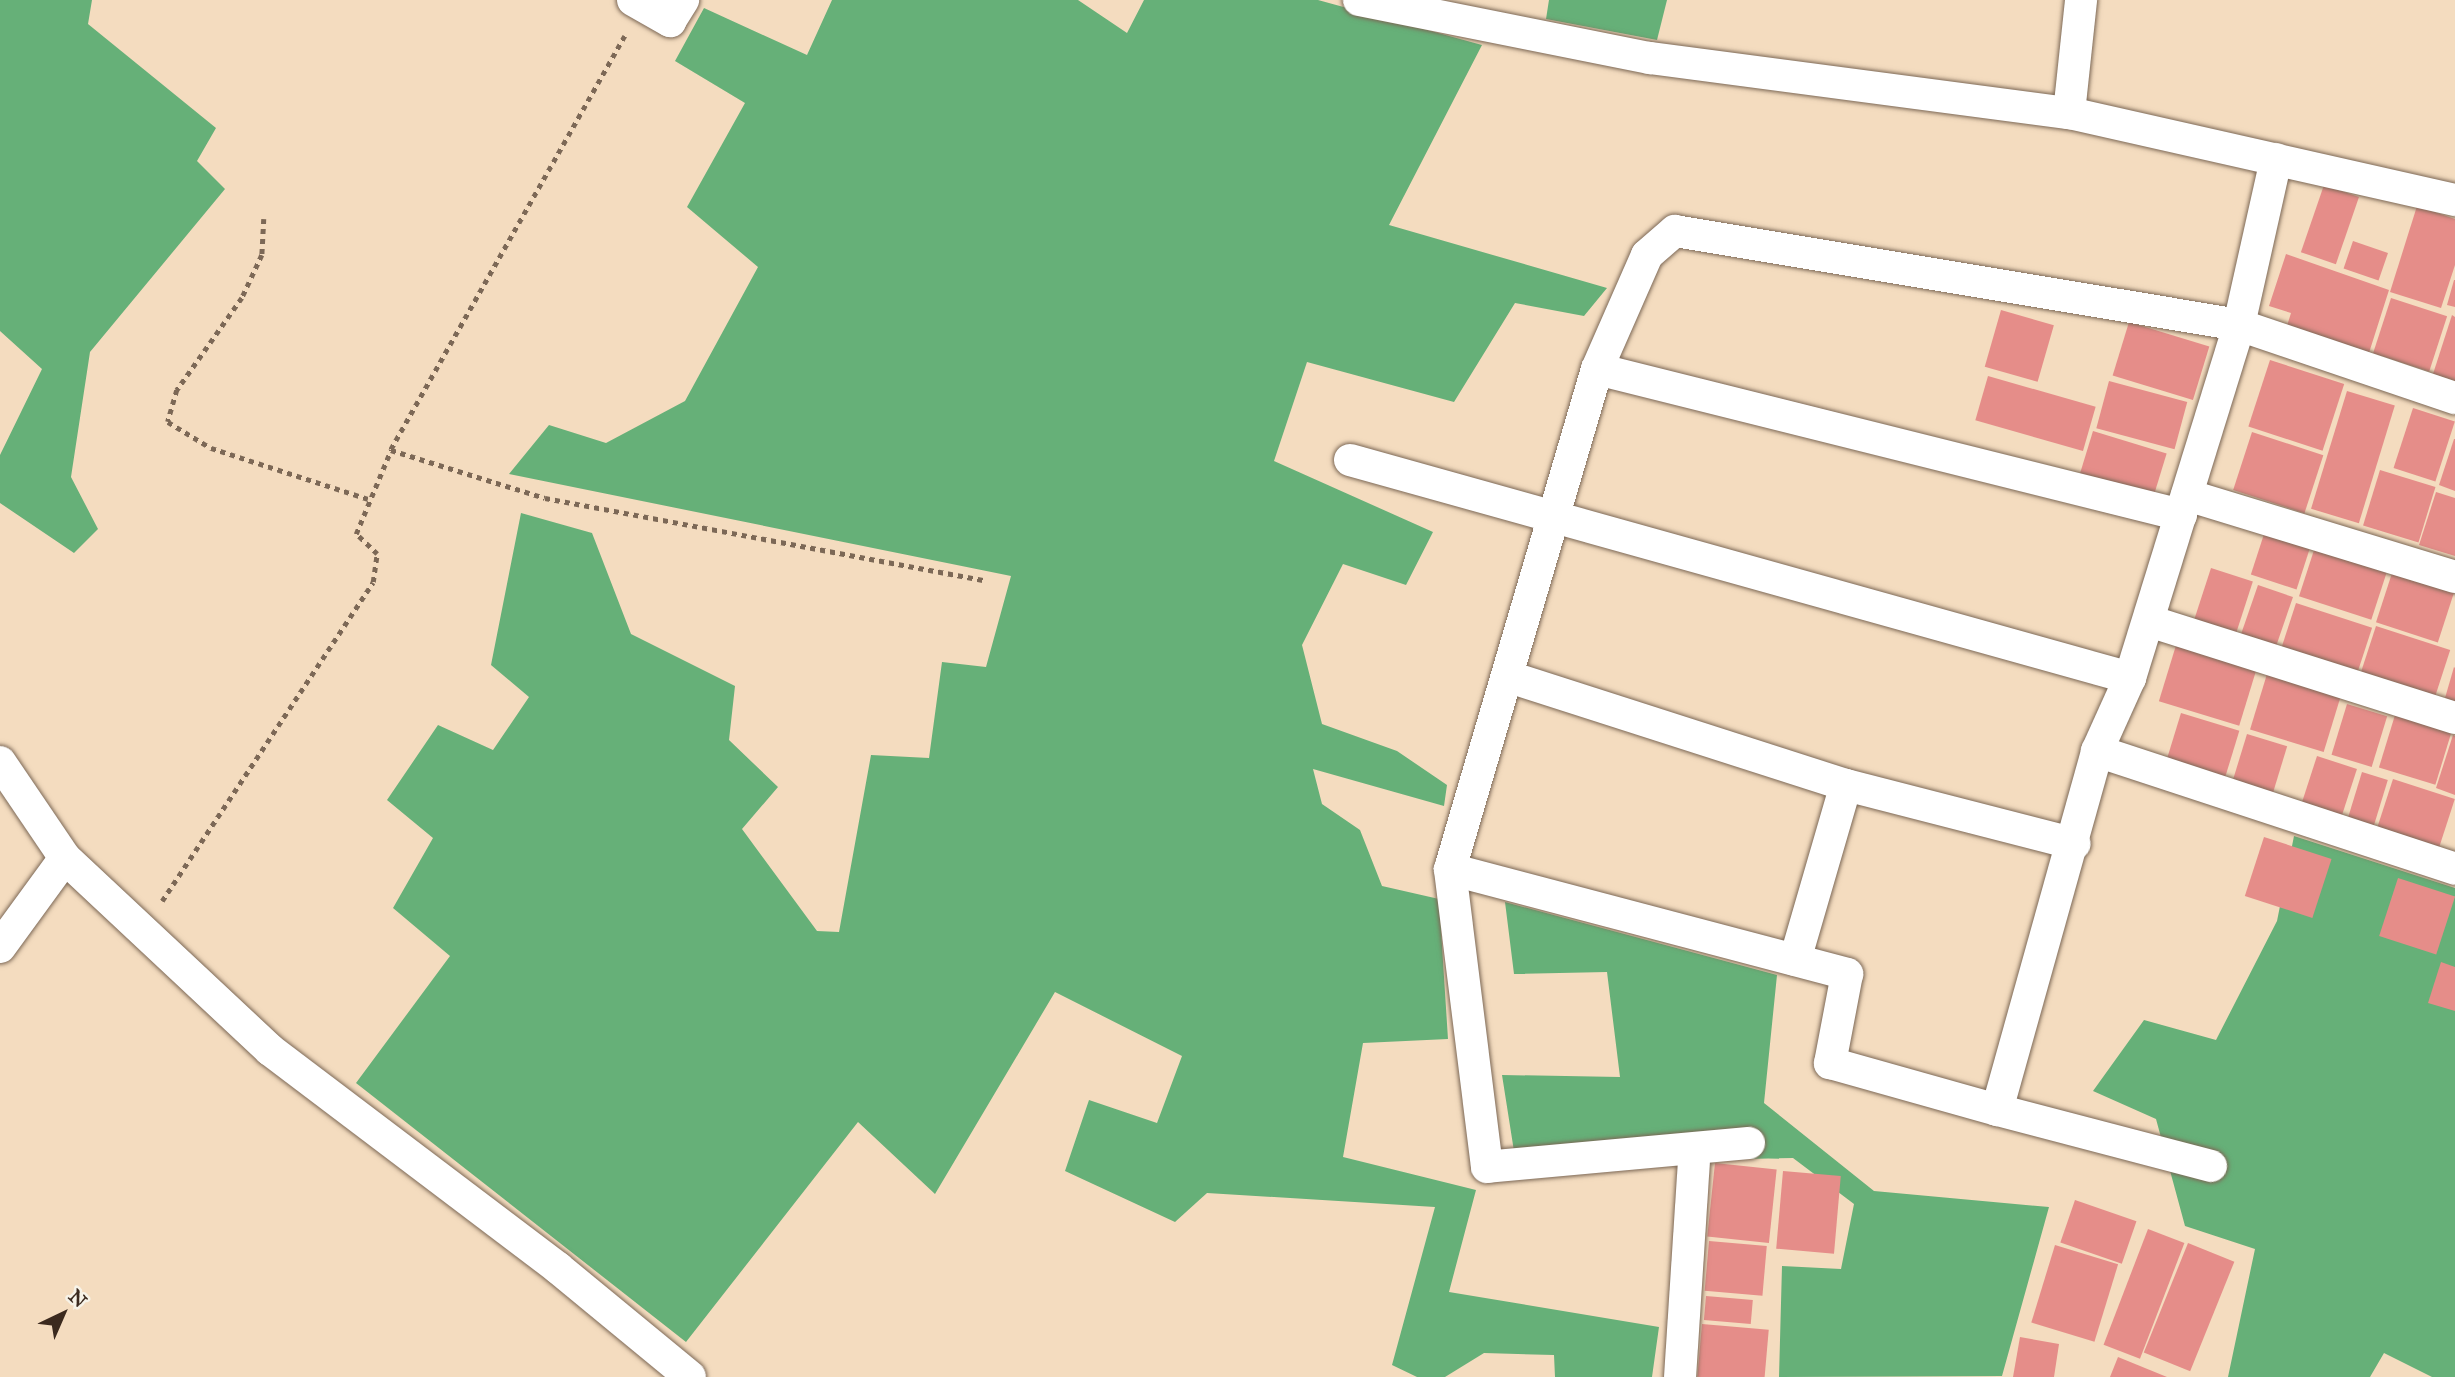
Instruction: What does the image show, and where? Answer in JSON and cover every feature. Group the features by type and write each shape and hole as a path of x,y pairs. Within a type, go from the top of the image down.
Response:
{"street":[{"path":"638,3 670,21 683,0"},
{"path":"1359,0 1650,58 2069,113 2455,200"},
{"path":"2069,113 2081,0"},
{"path":"1997,1110 2017,1019 2075,844 2097,751 2130,678 2149,621 2239,324 2276,159"},
{"path":"1749,1143 1487,1167 1450,869 1509,677 1551,517 1597,369 1647,255 1675,231 2239,324 2455,398"},
{"path":"1597,369 2184,505 2455,577"},
{"path":"1350,460 2130,678"},
{"path":"2149,621 2455,718"},
{"path":"1509,677 1846,785 2075,844"},
{"path":"2097,751 2455,869"},
{"path":"0,762 65,858 270,1050 558,1268 690,1377"},
{"path":"1795,960 1846,785"},
{"path":"0,947 65,858"},
{"path":"1450,869 1847,974 1829,1063 2211,1166"},
{"path":"1680,1377 1694,1162"}],"path":[{"path":"142,931 373,582 377,554 356,534 368,499 391,450 638,3"},
{"path":"264,219 262,255 242,298 177,390 168,422 211,448 368,499"},
{"path":"391,450 545,498 984,580"}],"green space":[{"path":"0,0 92,0 88,24 216,128 197,161 225,189 90,352 71,477 98,529 74,553 0,503 0,455 42,369 0,331"},
{"path":"832,0 1078,0 1127,33 1144,0 1318,0 1482,45 1389,225 1607,288 1584,316 1515,303 1454,402 1307,362 1274,461 1433,532 1406,585 1343,564 1302,645 1322,724 1397,751 1447,785 1444,806 1313,769 1322,804 1360,830 1382,886 1439,899 1448,1039 1363,1043 1343,1157 1476,1190 1449,1292 1659,1327 1652,1377 1555,1377 1554,1355 1484,1353 1445,1377 1417,1377 1392,1365 1435,1207 1207,1193 1175,1222 1065,1171 1089,1100 1157,1123 1182,1056 1055,992 935,1194 858,1122 686,1342 356,1083 450,956 393,908 433,838 387,800 438,725 493,750 529,697 491,665 521,513 592,533 631,634 735,686 729,740 778,787 742,829 817,931 839,932 871,755 929,758 942,662 986,667 1011,576 509,474 549,425 606,443 685,401 758,267 687,207 745,103 675,61 704,8 807,55"},
{"path":"1549,0 1667,0 1657,40 1546,19"},
{"path":"2294,836 2455,888 2455,1377 2432,1377 2384,1353 2370,1377 2228,1377 2255,1249 2185,1226 2156,1119 2093,1091 2144,1020 2216,1040 2277,921"},
{"path":"1505,902 1777,975 1764,1103 1874,1191 2049,1207 2002,1376 1779,1377 1782,1266 1841,1269 1854,1204 1793,1158 1516,1164 1502,1075 1620,1077 1607,972 1514,974"}],"building":[{"path":"2324,185 2359,197 2336,264 2301,252"},
{"path":"2417,206 2455,219 2455,265 2441,308 2390,292"},
{"path":"2353,241 2388,253 2379,280 2344,268"},
{"path":"2286,254 2389,290 2368,356 2286,329 2291,313 2269,306"},
{"path":"2455,280 2455,307 2447,305"},
{"path":"2391,298 2447,316 2429,371 2373,353"},
{"path":"2001,310 2054,325 2038,382 1985,367"},
{"path":"2452,315 2455,317 2455,381 2433,374"},
{"path":"2129,322 2209,347 2193,400 2113,376"},
{"path":"2270,360 2344,384 2323,451 2248,427"},
{"path":"1988,376 2096,407 2083,451 1975,420"},
{"path":"2109,381 2187,402 2175,449 2096,428"},
{"path":"2347,391 2395,406 2359,523 2311,509"},
{"path":"2413,408 2455,422 2435,482 2394,468"},
{"path":"2093,431 2167,454 2151,503 2078,481"},
{"path":"2252,432 2323,455 2304,513 2233,490"},
{"path":"2455,439 2455,491 2439,485"},
{"path":"2380,470 2435,487 2419,542 2363,525"},
{"path":"2436,492 2455,498 2455,556 2419,545"},
{"path":"2266,528 2312,543 2297,589 2251,575"},
{"path":"2316,544 2388,567 2371,620 2299,596"},
{"path":"2211,568 2253,582 2236,634 2194,620"},
{"path":"2393,570 2455,590 2438,642 2376,622"},
{"path":"2258,585 2293,597 2276,647 2241,635"},
{"path":"2296,603 2372,628 2357,673 2281,649"},
{"path":"2376,626 2450,650 2435,697 2361,673"},
{"path":"2177,642 2257,667 2239,726 2159,701"},
{"path":"2455,668 2455,702 2445,698"},
{"path":"2267,674 2341,697 2324,752 2250,729"},
{"path":"2347,704 2387,716 2372,767 2332,755"},
{"path":"2181,713 2239,731 2224,780 2166,762"},
{"path":"2395,715 2451,732 2435,785 2379,768"},
{"path":"2247,734 2287,746 2273,793 2233,781"},
{"path":"2453,735 2455,736 2455,795 2436,788"},
{"path":"2317,756 2357,769 2341,819 2301,806"},
{"path":"2362,772 2388,780 2373,828 2347,820"},
{"path":"2393,779 2455,799 2439,849 2377,828"},
{"path":"2264,837 2332,859 2312,918 2245,896"},
{"path":"2398,878 2455,897 2436,955 2379,936"},
{"path":"2441,962 2455,967 2455,1011 2428,1003"},
{"path":"1715,1163 1777,1169 1769,1243 1707,1237"},
{"path":"1783,1171 1841,1176 1834,1254 1776,1249"},
{"path":"2075,1200 2136,1221 2122,1264 2060,1243"},
{"path":"2148,1229 2184,1243 2140,1359 2104,1345"},
{"path":"1709,1241 1767,1246 1762,1296 1705,1291"},
{"path":"2188,1243 2234,1262 2190,1371 2144,1352"},
{"path":"2055,1245 2118,1264 2094,1342 2031,1322"},
{"path":"1706,1296 1753,1300 1751,1324 1704,1320"},
{"path":"1702,1324 1769,1330 1765,1377 1697,1377"},
{"path":"2020,1337 2059,1344 2054,1377 2013,1377"},
{"path":"2118,1357 2167,1377 2110,1377"}]}
